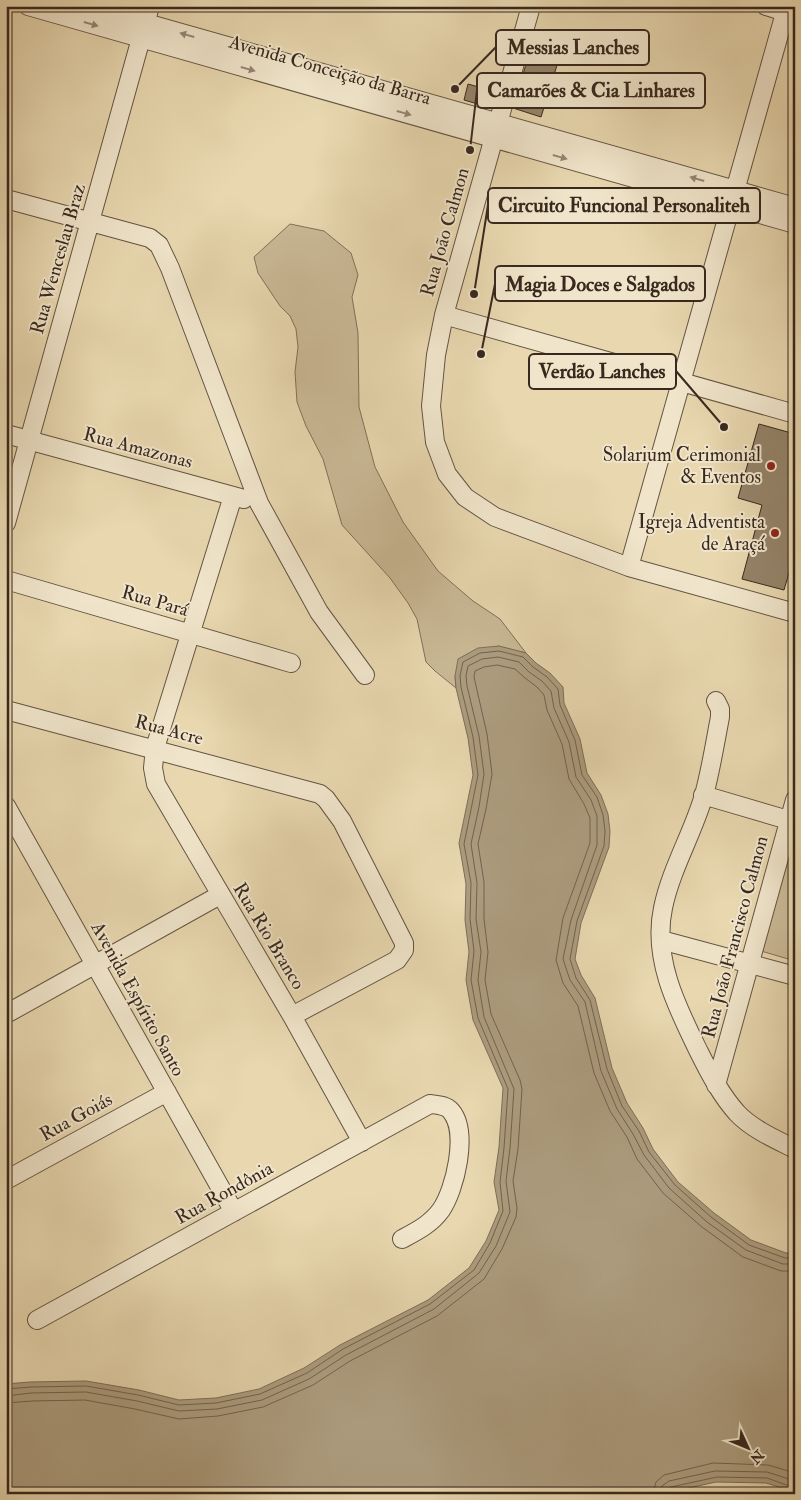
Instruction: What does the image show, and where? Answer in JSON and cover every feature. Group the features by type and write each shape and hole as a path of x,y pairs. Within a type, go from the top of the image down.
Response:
{"street":[{"name":"Avenida Conceição da Barra","path":"28,6 146,23"},
{"name":"Avenida Conceição da Barra","path":"86,6 496,131 733,198 795,224"},
{"name":"Rua João Calmon","path":"531,6 444,315 436,355 432,406 435,442 447,474 465,497 495,517 629,567 795,613"},
{"path":"629,567 733,198 789,11 766,6"},
{"name":"Rua Wenceslau Braz","path":"6,523 146,23"},
{"name":"Avenida Conceição da Barra","path":"733,198 795,207"},
{"path":"6,199 150,238 159,245 259,503 319,612 365,675"},
{"path":"444,315 795,414"},
{"name":"Rua Amazonas","path":"6,434 259,503"},
{"name":"Rua Rio Branco","path":"233,496 155,748 152,768 156,784 292,1016 362,1142"},
{"name":"Rua Pará","path":"6,580 291,663"},
{"path":"716,701 720,709 720,717 703,796 672,877 662,910 661,940 666,974 679,1011 716,1085 738,1114 764,1133 795,1149"},
{"name":"Rua Acre","path":"6,710 155,748 320,794 326,799 342,822 404,943 404,950 397,960 292,1016"},
{"path":"703,796 792,821"},
{"name":"Rua João Francisco Calmon","path":"716,1085 749,964 792,821 795,800"},
{"name":"Avenida Espírito Santo","path":"7,810 234,1212"},
{"path":"6,1014 220,895"},
{"path":"661,940 795,976"},
{"name":"Rua Goiás","path":"6,1180 166,1092"},
{"name":"Rua Rondônia","path":"38,1320 430,1104 441,1105 450,1109 456,1118 459,1136 458,1165 452,1188 442,1209 428,1224 402,1240"}],"shaded area":[{"path":"290,224 324,231 351,253 358,275 352,297 358,333 359,407 375,467 403,522 438,571 473,601 500,619 526,653 498,646 455,676 456,688 426,662 417,619 408,603 390,578 342,525 323,459 306,426 297,402 295,372 298,347 296,329 290,316 280,306 258,273 254,257"},
{"path":"795,837 795,961 761,951"}],"water":[{"path":"499,646 526,653 550,673 563,687 564,703 580,739 587,773 601,795 608,814 609,847 581,923 575,959 581,975 595,998 612,1068 627,1103 643,1128 653,1149 678,1182 714,1213 751,1240 786,1253 795,1253 795,1492 766,1483 716,1482 661,1494 6,1494 6,1384 86,1381 139,1390 179,1400 216,1398 259,1389 304,1368 340,1345 428,1300 469,1268 486,1241 499,1210 494,1182 499,1147 503,1088 473,1020 466,980 469,952 465,920 466,884 459,843 473,775 468,738 455,676 458,659 478,648"}],"building":[{"path":"529,54 558,62 541,117 513,108"},
{"path":"468,84 493,91 488,107 464,100"},
{"path":"759,424 795,434 795,552 784,590 742,579 762,505 738,498"}],"place":[{"name":"Messias Lanches","path":"455,89"},
{"name":"Camarões & Cia Linhares","path":"470,150"},
{"name":"Circuito Funcional Personaliteh","path":"474,294"},
{"name":"Magia Doces e Salgados","path":"481,354"},
{"name":"Verdão Lanches","path":"724,427"},
{"name":"Solarium Cerimonial & Eventos","path":"771,466"},
{"name":"Igreja Adventista de Araçá","path":"775,533"}]}
